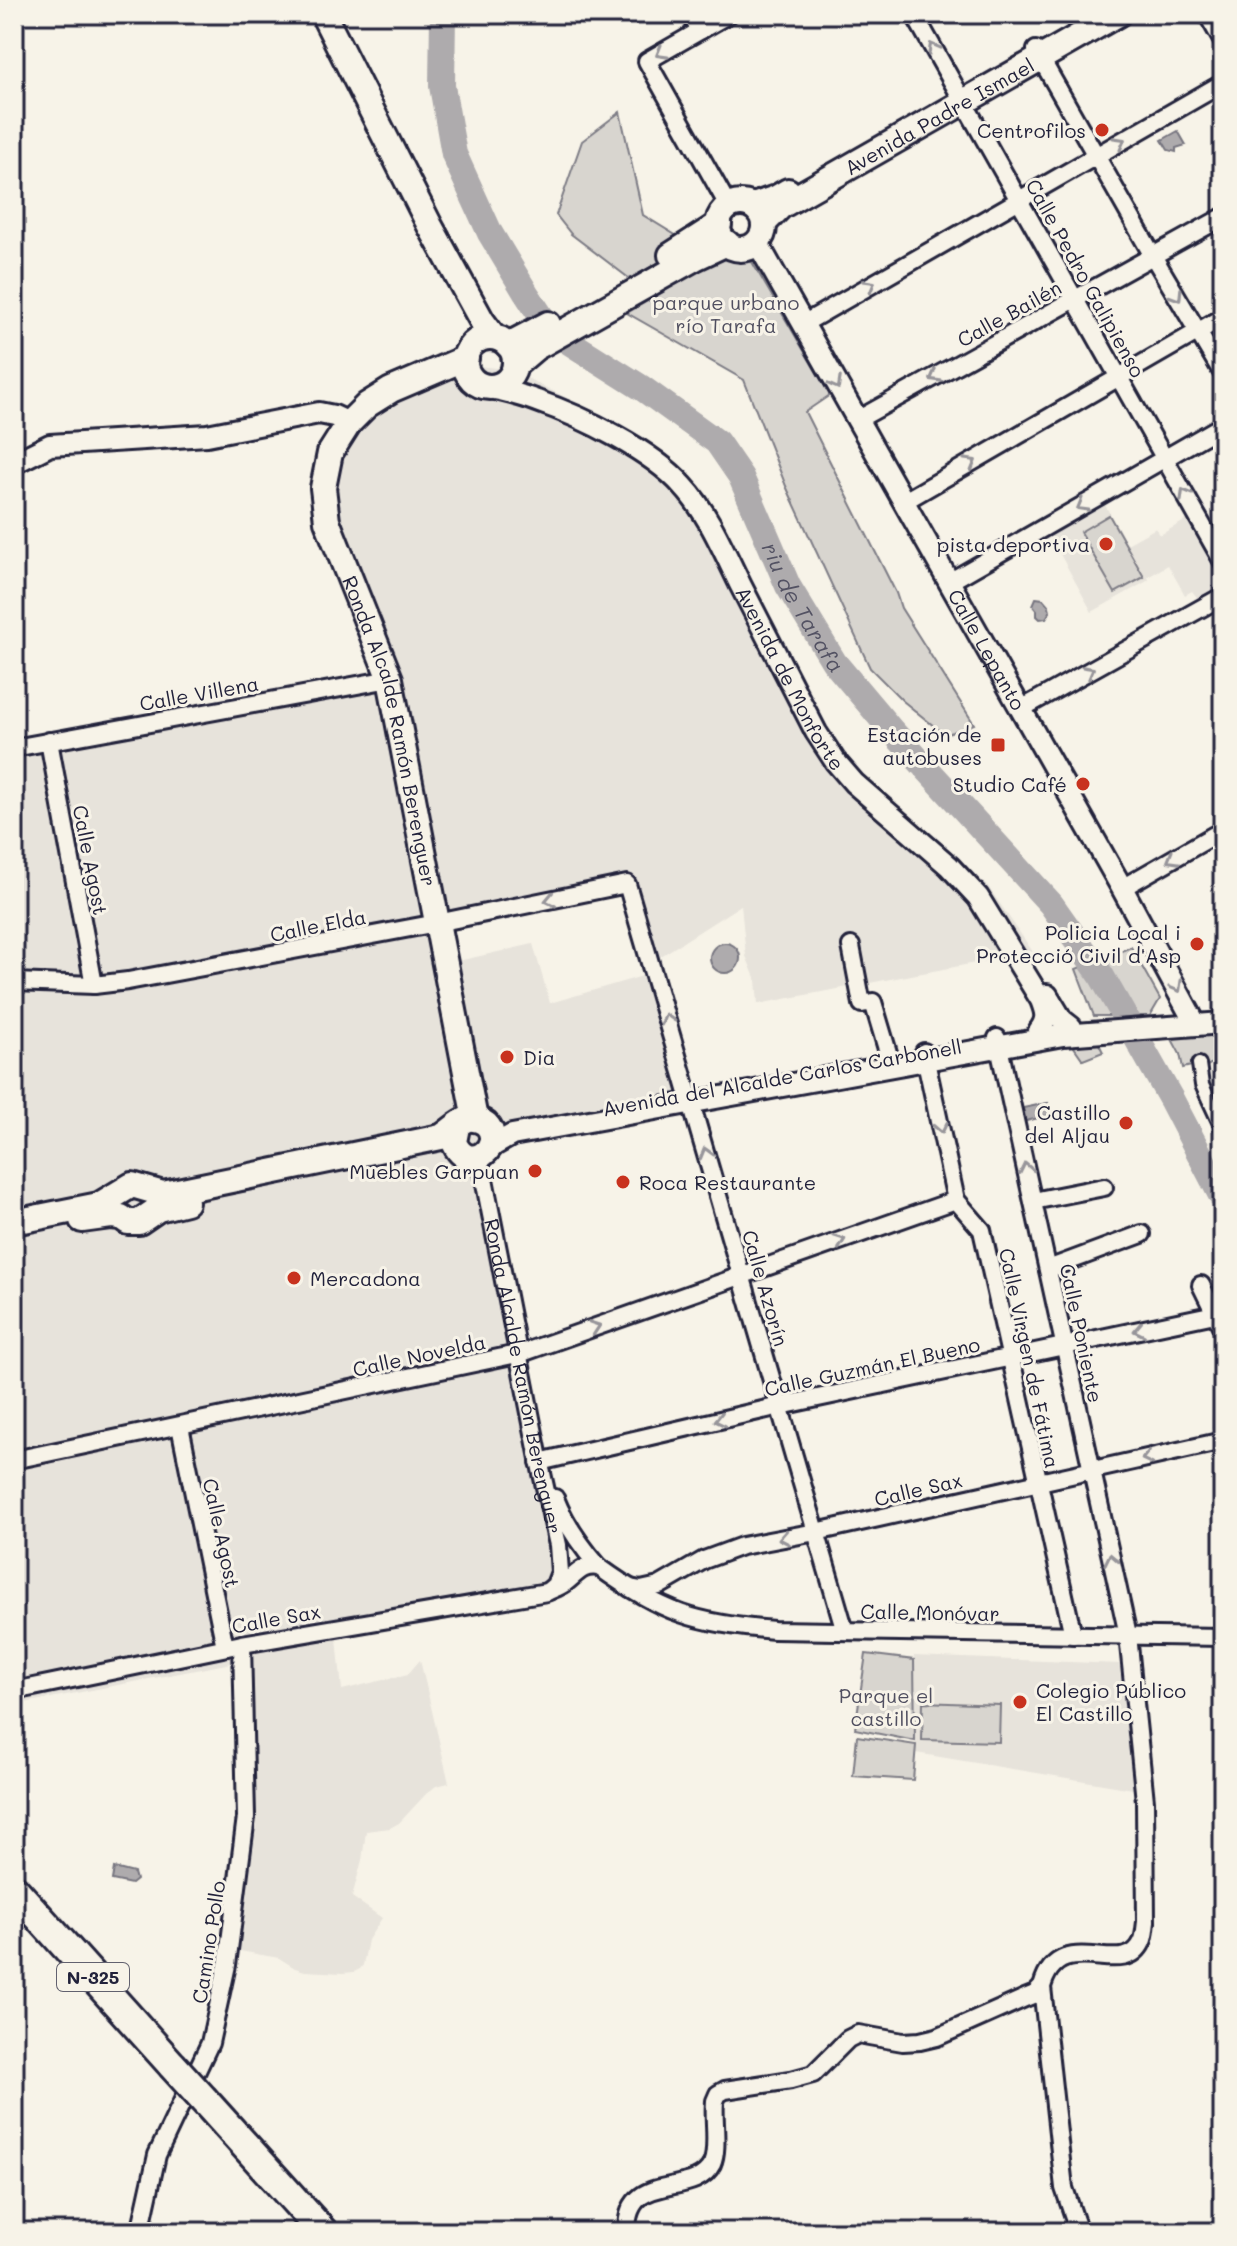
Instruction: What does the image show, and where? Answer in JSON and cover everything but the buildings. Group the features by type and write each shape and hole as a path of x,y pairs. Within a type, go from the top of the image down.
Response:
{"highway":[{"name":"N-325","path":"14,1889 323,2232"}],"main road":[{"path":"323,14 430,226 482,321 490,361"},
{"name":"Avenida Padre Ismael","path":"1038,54 1099,14"},
{"name":"Avenida Padre Ismael","path":"490,361 535,348 695,258 741,224 781,206 1038,54 1118,14"},
{"name":"Ronda Alcalde Ramón Berenguer","path":"476,1140 390,679 327,521 323,488 330,453 349,423 367,405 409,382 432,379 490,361"},
{"name":"Avenida del Alcalde Carlos Carbonell","path":"149,1203 166,1206 444,1152 476,1140"},
{"name":"Avenida del Alcalde Carlos Carbonell","path":"14,1233 100,1217 120,1205 132,1185 141,1186 149,1203"},
{"name":"Avenida del Alcalde Carlos Carbonell","path":"120,1205 128,1222 139,1222 149,1203"},
{"name":"Avenida del Alcalde Carlos Carbonell","path":"14,1222 99,1205 120,1205"}],"street":[{"path":"689,14 701,30"},
{"path":"729,14 647,61 741,224"},
{"name":"Calle Pedro Galipienso","path":"914,14 1223,562"},
{"path":"1207,14 1223,42"},
{"path":"1038,54 1223,374"},
{"path":"803,324 1223,83"},
{"name":"Calle Bailén","path":"857,420 1223,217"},
{"name":"Calle Lepanto","path":"741,224 803,324 1194,1020"},
{"path":"903,502 1223,317"},
{"name":"Avenida de Monforte","path":"490,361 530,389 640,442 690,482 707,505 822,727 842,757 861,780 985,894 1070,1029"},
{"name":"Avenida de Monforte","path":"490,361 536,400 597,427 641,452 683,485 722,546 816,732 854,783 949,866 978,897 1041,1000 1046,1014 1045,1023 1039,1031"},
{"path":"14,463 50,445 207,435 319,413 349,423"},
{"path":"949,582 1223,425"},
{"path":"1021,709 1223,596"},
{"name":"Calle Villena","path":"14,748 390,679"},
{"name":"Calle Agost","path":"49,741 94,985"},
{"path":"1122,888 1223,830"},
{"name":"Calle Elda","path":"14,982 94,985 128,981 627,884"},
{"name":"Calle Azorín","path":"627,884 845,1631"},
{"path":"851,946 862,1004 873,1002 890,1062"},
{"path":"1070,1029 1194,1020 1223,1014"},
{"path":"1194,1020 1223,1023"},
{"name":"Avenida del Alcalde Carlos Carbonell","path":"998,1042 1039,1031 1070,1029"},
{"name":"Avenida del Alcalde Carlos Carbonell","path":"476,1140 511,1126 690,1098 1070,1029"},
{"name":"Calle Poniente","path":"998,1042 1128,1635 1145,1801 1146,1922 1142,1942 1132,1954 1114,1957 1071,1955 1058,1960 1048,1971 1042,1987"},
{"name":"Calle Virgen de Fátima","path":"925,1056 956,1200 982,1230 1073,1635"},
{"path":"1199,1064 1202,1085 1223,1130"},
{"name":"Ronda Alcalde Ramón Berenguer","path":"476,1140 522,1353 560,1560 555,1585 547,1592"},
{"path":"1033,1201 1104,1187"},
{"name":"Calle Novelda","path":"14,1460 522,1353 956,1200"},
{"path":"1048,1269 1142,1234"},
{"path":"1201,1285 1223,1330"},
{"name":"Calle Guzmán El Bueno","path":"543,1461 780,1406 1215,1314"},
{"name":"Calle Agost","path":"180,1426 234,1646"},
{"name":"Calle Sax","path":"635,1592 659,1586 704,1560 742,1546 1223,1441"},
{"name":"Ronda Alcalde Ramón Berenguer","path":"543,1461 556,1501 583,1549 599,1567 635,1592"},
{"path":"547,1592 561,1586 584,1567 599,1567"},
{"name":"Calle Sax","path":"14,1691 234,1646 547,1592"},
{"name":"Calle Monóvar","path":"635,1592 665,1608 701,1621 774,1630 1223,1637"},
{"name":"Camino Pollo","path":"140,2232 157,2155 210,2043 227,1965 246,1817 234,1646"},
{"path":"627,2232 630,2213 637,2200 650,2190 693,2180 712,2164 718,2094 725,2090 813,2074 848,2039 858,2034 903,2042 937,2037 1035,1994 1042,1987"},
{"path":"1042,1987 1064,2188 1079,2232"}],"shaded area":[{"path":"1178,131 1186,145 1176,148 1176,152 1168,150 1162,140"},
{"path":"478,366 496,368 529,379 617,423 670,458 693,478 711,502 826,723 848,756 874,786 987,885 1033,952 758,1004 756,980 746,956 741,905 650,963 626,884 437,923 445,964 533,944 550,1003 653,973 690,1098 479,1136 555,1519 557,1585 336,1628 342,1690 408,1674 420,1660 449,1783 436,1786 426,1794 399,1823 390,1828 366,1831 352,1897 382,1918 368,1940 360,1969 343,1973 305,1971 279,1958 229,1949 246,1817 242,1661 14,1705 14,748 390,679 323,488 349,423 458,369"},
{"path":"1105,505 1127,544 1156,528 1160,535 1188,519 1223,579 1223,587 1199,600 1192,591 1185,595 1168,565 1148,577 1149,580 1092,612 1050,536"},
{"path":"1036,598 1043,599 1049,606 1050,612 1046,618 1037,616 1033,605"},
{"path":"725,943 735,948 740,958 735,968 725,973 715,968 710,958 715,948"},
{"path":"1048,1103 1051,1115 1026,1121 1023,1108"},
{"name":"Colegio Público El Castillo","path":"914,1656 1120,1664 1139,1790 916,1753"},
{"path":"114,1868 134,1873 136,1880 131,1884 112,1880"}],"green space":[{"path":"620,112 643,215 690,244 630,279 571,234 556,215 582,141"},
{"name":"parque urbano río Tarafa","path":"723,257 752,262 830,395 805,412 901,608 974,724 945,735 903,701 870,668 786,486 744,380 627,313"},
{"name":"pista deportiva","path":"1109,515 1144,577 1115,593 1080,532"},
{"path":"1131,947 1160,999 1150,1016 1094,1016 1076,969"},
{"path":"1223,1027 1223,1054 1205,1068 1204,1063 1183,1068 1180,1054 1167,1030"},
{"path":"1098,1042 1103,1052 1083,1060 1072,1044"},
{"path":"1215,1358 1223,1375 1223,1426 1213,1428"},
{"name":"Parque el castillo","path":"866,1654 914,1660 915,1741 855,1729"},
{"path":"923,1702 1000,1705 999,1742 922,1740"},
{"path":"857,1736 916,1745 913,1780 853,1776"}],"waterway":[{"name":"riu de Tarafa","path":"443,14 442,86 454,154 490,233 550,330 642,388 717,442 741,477 788,586 834,662 892,731 1051,904 1101,975 1223,1199"}],"place":[{"name":"Centrofilos","path":"1102,130"},
{"name":"pista deportiva","path":"1106,544"},
{"name":"Estación de autobuses","path":"998,745"},
{"name":"Studio Café","path":"1083,784"},
{"name":"Policia Local i Protecció Civil d'Asp","path":"1197,944"},
{"name":"Dia","path":"507,1057"},
{"name":"Castillo del Aljau","path":"1126,1123"},
{"name":"Muebles Garpuan","path":"535,1171"},
{"name":"Roca Restaurante","path":"623,1182"},
{"name":"Mercadona","path":"294,1278"},
{"name":"Colegio Público El Castillo","path":"1020,1702"}]}
